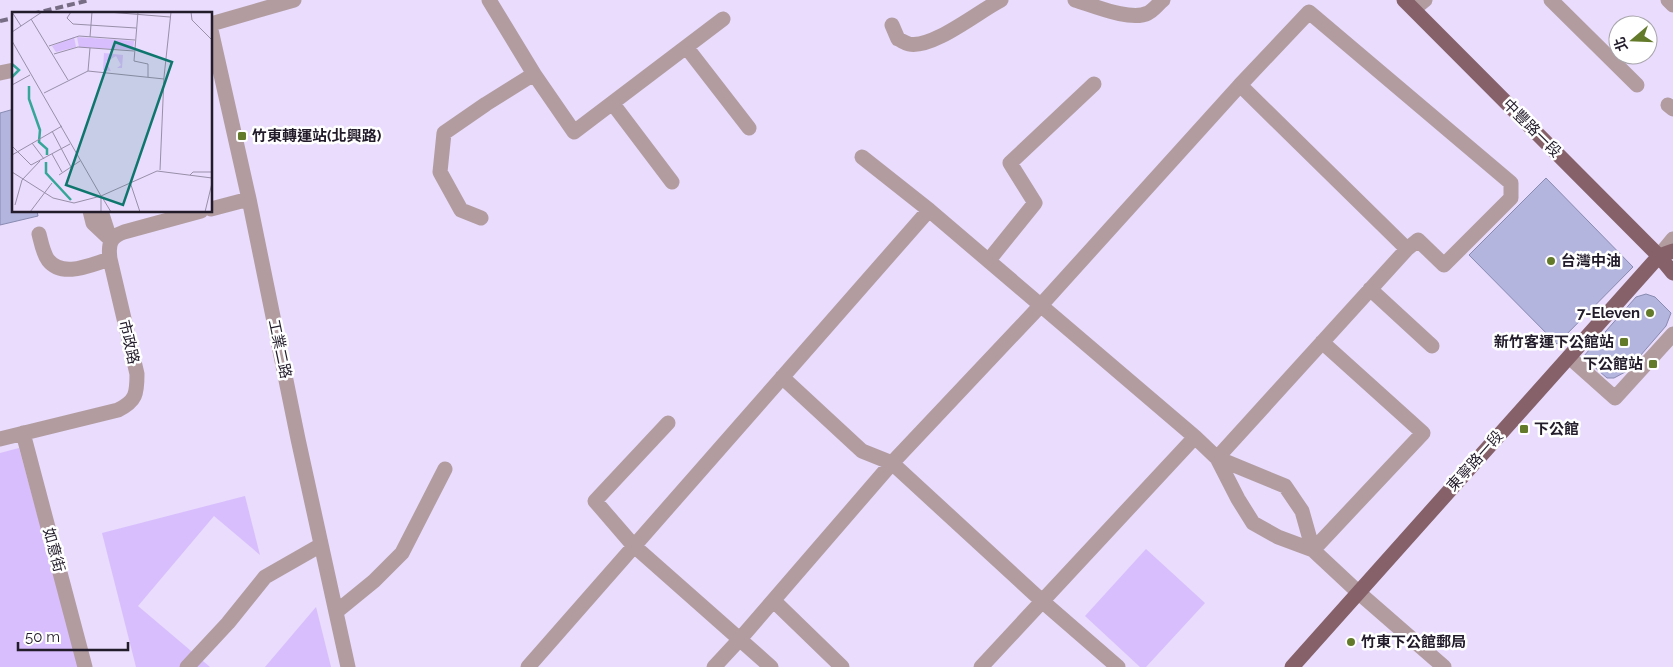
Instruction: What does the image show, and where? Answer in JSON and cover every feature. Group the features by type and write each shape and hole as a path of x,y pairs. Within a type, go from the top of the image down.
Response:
{"main road":[{"name":"中豐路一段","path":"1414,3 1666,254 1673,273"},
{"name":"東寧路一段","path":"1292,667 1568,357 1666,254"}],"street":[{"path":"212,24 294,0"},
{"path":"489,0 534,74 574,132 688,48 723,19"},
{"path":"892,25 898,39 910,44 921,42 941,37 1001,0"},
{"path":"1074,0 1134,16 1148,14 1163,0"},
{"path":"1551,0 1637,86"},
{"path":"1668,0 1673,5"},
{"path":"714,667 774,601 892,464 1042,304 1240,85 1309,12 1511,183 1512,198 1444,265 1418,240 1406,249 1217,458"},
{"name":"工業二路","path":"212,34 249,199 348,667"},
{"path":"688,48 748,128"},
{"path":"481,218 461,210 440,172 444,133 534,74"},
{"path":"989,260 1035,202 1010,164 1094,84"},
{"path":"1240,85 1406,249"},
{"path":"613,104 672,182"},
{"path":"862,158 930,210 1195,437 1217,458 1253,523 1278,537 1313,550 1444,667"},
{"path":"212,209 249,199"},
{"path":"528,667 930,210"},
{"path":"90,212 93,223 111,240"},
{"path":"101,212 111,240"},
{"path":"111,240 116,235 124,232 197,212"},
{"path":"39,234 48,260 59,269 71,270 110,259"},
{"path":"1666,254 1673,239"},
{"name":"市政路","path":"0,439 118,410 128,406 135,398 137,374 110,259 109,249 111,240"},
{"path":"1370,289 1432,346"},
{"path":"1568,357 1615,398 1673,334"},
{"path":"1313,550 1423,433 1322,342"},
{"path":"782,377 862,451 892,464 1110,664"},
{"path":"668,423 595,501 634,545 771,667"},
{"name":"如意街","path":"23,433 85,667"},
{"path":"980,667 1195,437"},
{"path":"1217,458 1284,486 1302,511 1313,550"},
{"path":"336,612 374,581 402,553 445,469"},
{"path":"187,667 228,623 265,577 321,545"},
{"path":"774,601 842,667"}],"shaded area":[{"path":"19,448 79,667 0,667 0,453"},
{"path":"245,496 260,555 214,516 138,606 210,667 136,667 102,533"},
{"path":"1146,549 1205,603 1146,667 1140,667 1085,616"},
{"path":"316,607 331,667 265,667"}],"building":[{"path":"12,110 12,212 37,212 38,216 0,225 0,113"},
{"name":"台灣中油","path":"1546,178 1633,267 1557,344 1469,255"},
{"name":"新竹客運下公館站","path":"1646,294 1655,297 1671,313 1666,326 1627,371 1614,378 1607,378 1583,357 1636,297"}],"railway":[{"path":"40,12 90,0"},
{"path":"0,21 12,18"}],"place":[{"name":"竹東轉運站(北興路)","path":"242,136"},
{"name":"台灣中油","path":"1551,261"},
{"name":"7-Eleven","path":"1650,313"},
{"name":"新竹客運下公館站","path":"1624,342"},
{"name":"下公館站","path":"1653,364"},
{"name":"下公館","path":"1524,429"},
{"name":"竹東下公館郵局","path":"1351,642"}]}
